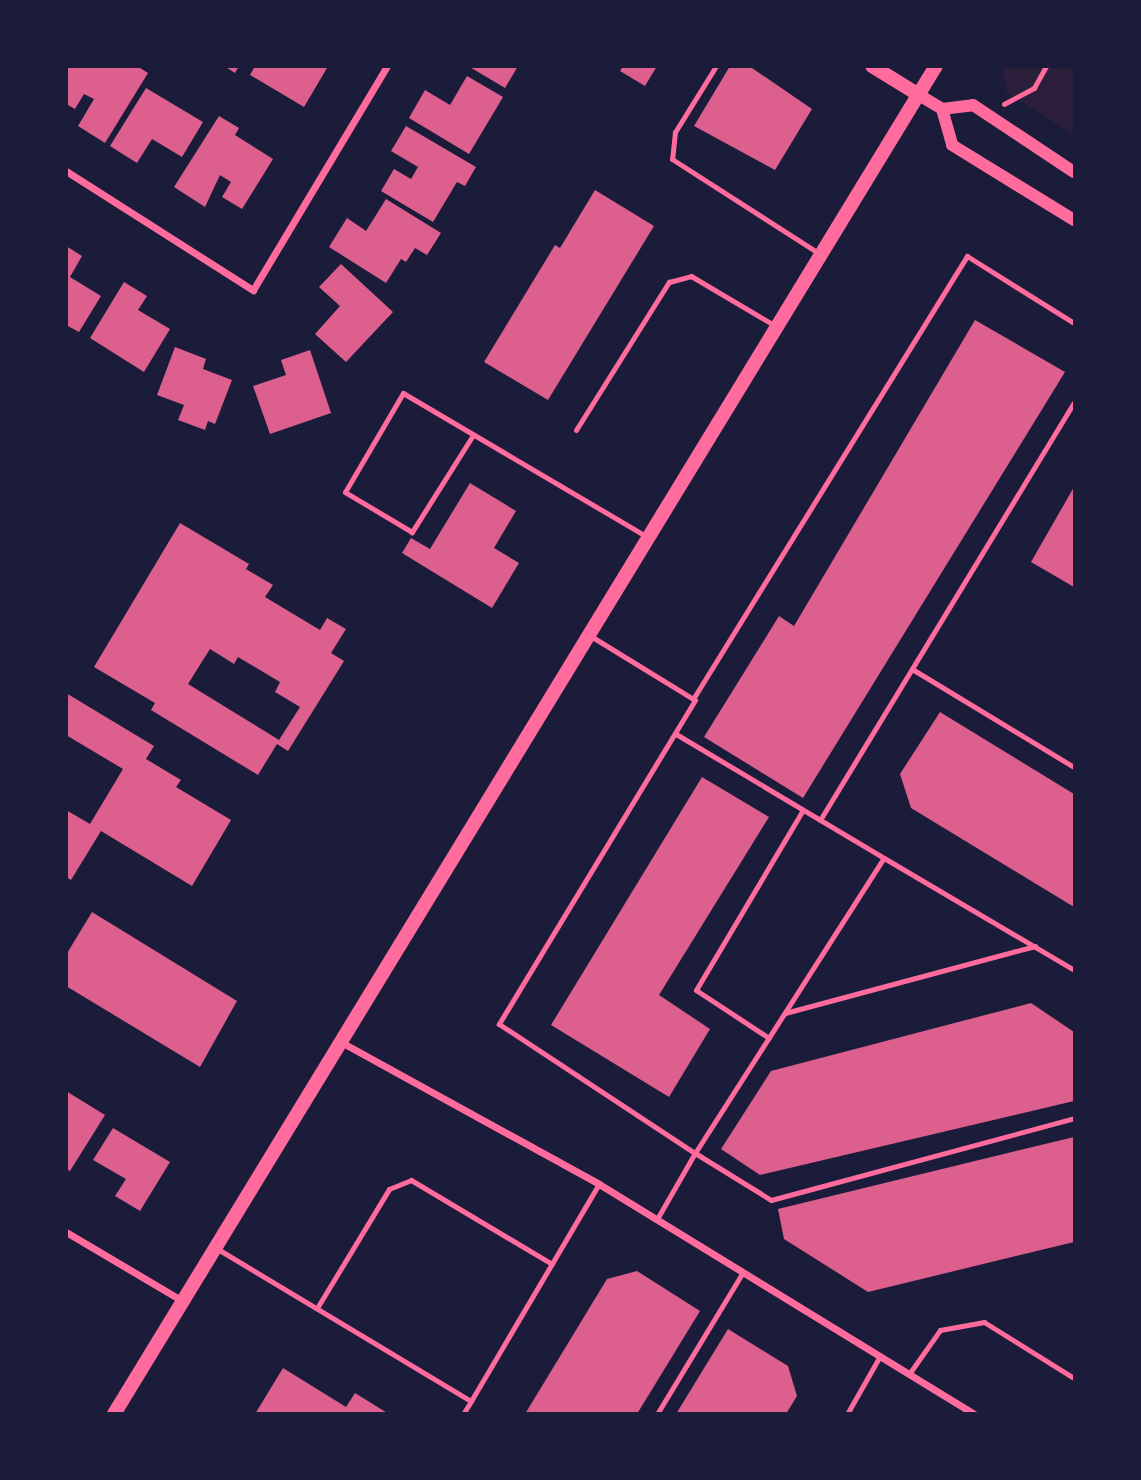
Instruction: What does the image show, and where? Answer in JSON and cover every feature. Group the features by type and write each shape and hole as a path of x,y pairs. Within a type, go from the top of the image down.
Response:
{"main road":[{"path":"872,66 919,95"},
{"path":"114,1413 936,66"}],"street":[{"path":"66,171 253,290 387,66"},
{"path":"919,95 942,108 973,105 1074,172"},
{"path":"942,108 953,145 1074,220"},
{"path":"340,1042 599,1184 975,1413"},
{"path":"66,1232 181,1300"}],"lane":[{"path":"716,66 675,132 672,159 821,255"},
{"path":"1074,323 967,256 693,699 676,734 499,1024 695,1153 771,1199 1074,1118"},
{"path":"576,430 669,282 691,276 777,327"},
{"path":"473,435 412,532 345,492 403,393 649,538"},
{"path":"820,820 1074,403"},
{"path":"589,635 693,699"},
{"path":"912,669 1074,767"},
{"path":"676,734 1074,970"},
{"path":"769,1038 696,990 803,810"},
{"path":"657,1219 695,1153 884,858"},
{"path":"785,1013 1035,946"},
{"path":"317,1308 389,1189 411,1180 552,1264"},
{"path":"463,1413 599,1184"},
{"path":"213,1247 471,1401"},
{"path":"657,1413 743,1272"},
{"path":"909,1374 940,1330 984,1322 1074,1378"},
{"path":"847,1413 880,1356"}],"path":[{"path":"987,114 1034,88 1046,66"}],"shaded area":[{"path":"1001,67 1074,67 1074,135 1007,93"}],"building":[{"path":"68,66 137,66 148,73 105,143 78,126 94,99 84,94 75,109 66,104"},
{"path":"224,66 239,66 235,73"},
{"path":"255,66 327,68 304,107 250,75"},
{"path":"468,66 518,66 505,88"},
{"path":"623,66 657,66 645,86 620,71"},
{"path":"730,66 749,66 812,109 775,170 694,126"},
{"path":"467,76 503,97 469,154 409,118 425,90 450,105"},
{"path":"146,88 203,122 182,157 152,139 137,163 110,146"},
{"path":"219,116 239,128 235,135 273,159 242,209 222,197 231,182 220,175 205,207 174,187"},
{"path":"406,126 476,167 465,186 457,182 433,222 381,191 394,169 411,179 418,167 391,151"},
{"path":"595,190 654,226 548,400 484,362 555,245 560,248"},
{"path":"386,199 441,233 427,255 415,248 406,262 401,259 386,283 329,247 347,218 366,231"},
{"path":"66,246 82,256 70,277 101,296 79,332 66,325"},
{"path":"341,264 393,312 346,362 315,334 340,306 319,287"},
{"path":"124,282 147,296 138,310 170,329 144,372 90,338"},
{"path":"975,320 1065,372 803,798 704,737 779,616 794,626"},
{"path":"175,347 206,359 203,369 232,380 215,424 208,421 205,430 178,420 184,405 157,395"},
{"path":"310,350 331,413 270,434 253,386 286,375 281,360"},
{"path":"470,483 516,511 494,548 519,563 492,608 402,553 411,538 430,549"},
{"path":"1074,487 1074,587 1031,562"},
{"path":"180,523 249,564 246,569 273,585 265,597 320,630 327,618 346,629 331,653 344,661 288,751 277,744 258,775 151,710 155,703 94,667","holes":["210,649 234,664 238,657 280,682 275,692 300,707 279,740 188,684"]},
{"path":"66,693 154,746 146,759 181,780 176,787 231,820 192,886 101,831 71,880 66,877 66,810 90,824 123,769 66,735"},
{"path":"940,712 1074,794 1074,907 911,808 900,774"},
{"path":"702,777 769,817 659,995 710,1029 669,1097 551,1025"},
{"path":"92,912 237,1001 200,1067 66,986 66,955"},
{"path":"1031,1003 1074,1032 1074,1101 760,1175 721,1149 771,1071"},
{"path":"66,1091 105,1115 70,1171 66,1169"},
{"path":"113,1128 170,1162 140,1211 115,1196 126,1179 93,1160"},
{"path":"1074,1137 1074,1242 868,1292 784,1239 778,1209"},
{"path":"637,1271 700,1311 637,1414 525,1414 607,1279"},
{"path":"728,1329 788,1366 797,1396 786,1414 676,1414"},
{"path":"283,1368 346,1407 355,1393 389,1414 255,1414"}]}
